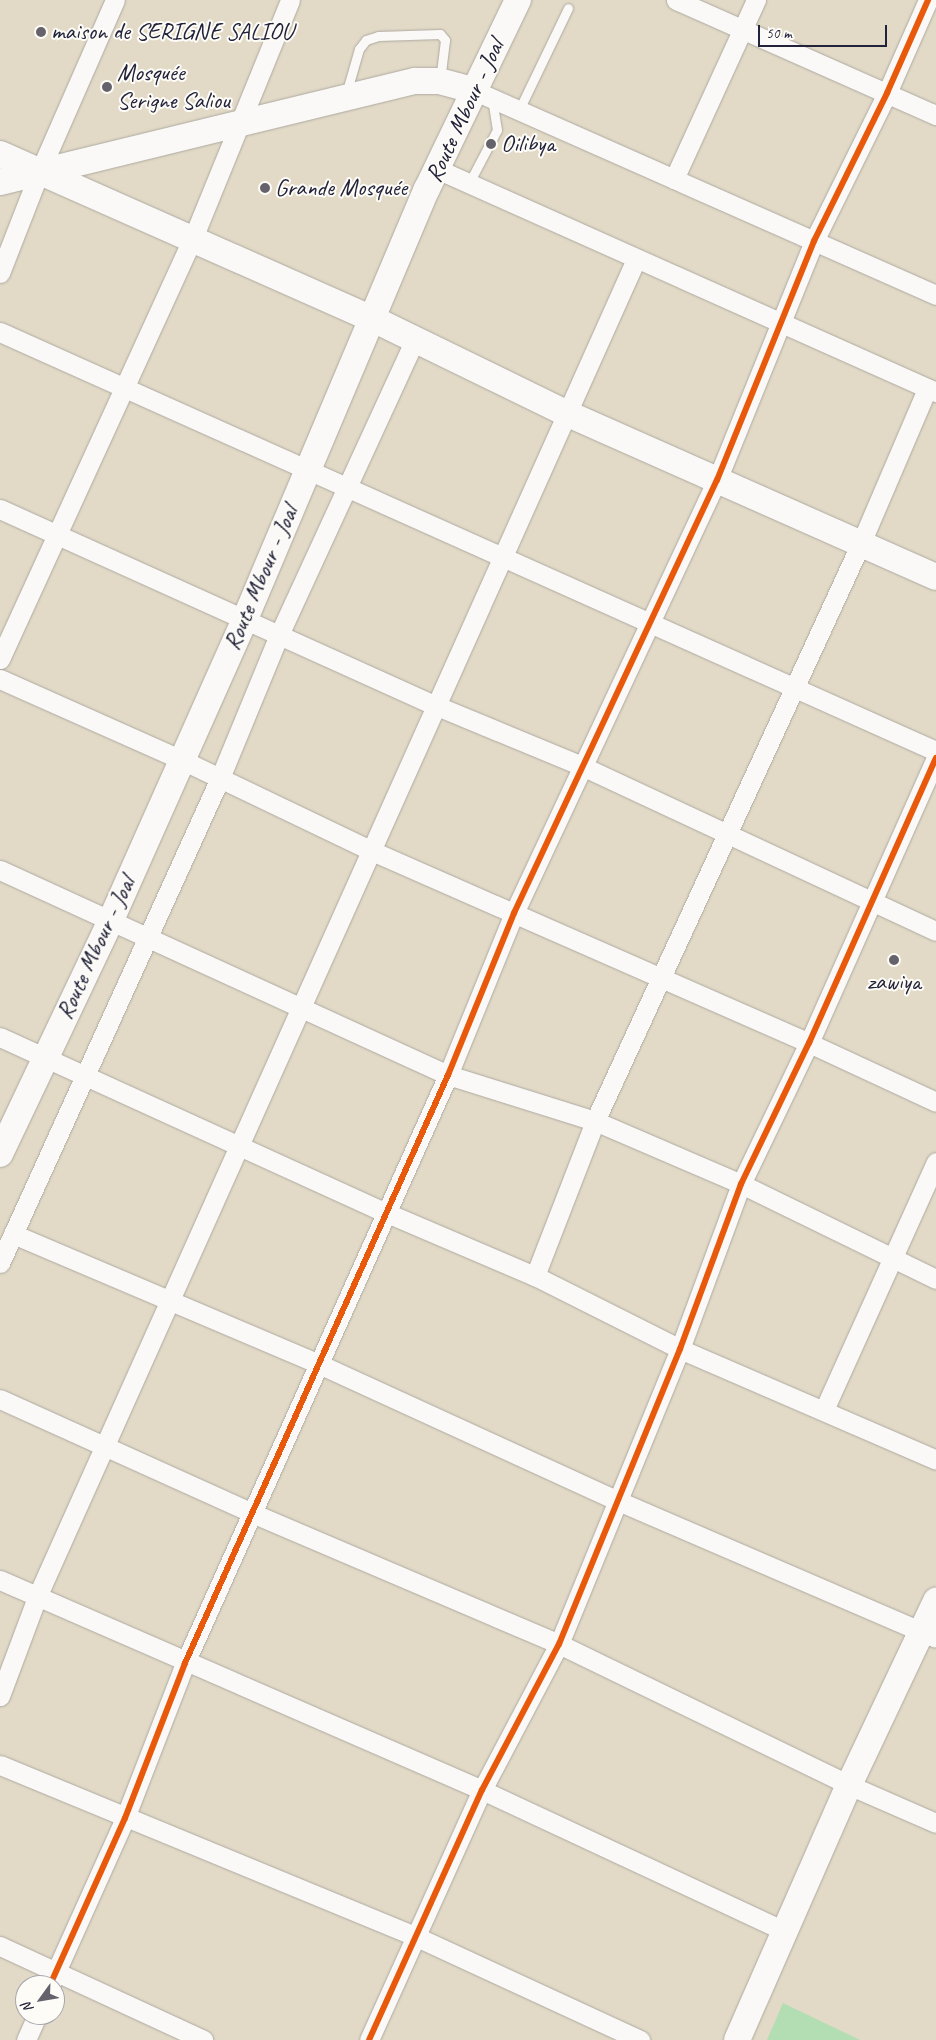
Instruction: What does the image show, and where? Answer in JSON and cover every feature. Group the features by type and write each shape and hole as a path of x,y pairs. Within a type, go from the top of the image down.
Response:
{"main road":[{"name":"Route Mbour - Joal","path":"0,1154 44,1057 111,920 180,759 245,619 306,469 437,169 482,94 518,0"},
{"path":"0,182 415,81 439,81 482,94"},
{"path":"0,154 39,173 193,238 372,319 568,414 936,577"},
{"path":"737,2040 849,1785 929,1635 936,1601"}],"street":[{"path":"0,273 39,173 115,0"},
{"path":"676,0 742,31 936,115"},
{"path":"674,179 756,0"},
{"path":"54,1975 125,1818 185,1663 448,1075 514,913 584,768 717,480 778,322 814,240 887,93 928,0"},
{"path":"0,659 126,388 193,238 242,124 287,1"},
{"path":"482,94 936,295"},
{"path":"437,169 932,390 792,685 662,977 594,1121 535,1276"},
{"path":"0,1696 37,1596 636,259"},
{"path":"0,332 651,621 936,751"},
{"path":"0,1263 84,1074 220,778 279,635 415,340"},
{"path":"0,509 437,706 584,768 936,930"},
{"path":"0,679 180,759 372,851 662,977 936,1102"},
{"path":"369,2040 482,1790 559,1644 616,1500 680,1349 741,1184 809,1043 936,758"},
{"path":"0,870 148,937 300,1010 448,1075 594,1121 741,1184 936,1279"},
{"path":"0,1037 240,1144 387,1213 535,1276 680,1349 936,1460"},
{"path":"824,1410 936,1162"},
{"path":"13,1234 319,1364 616,1500 929,1635"},
{"path":"0,1399 252,1513 559,1644 849,1785 936,1823"},
{"path":"0,1580 185,1663 482,1790 786,1932"},
{"path":"0,1765 417,1937 640,2040"},
{"path":"0,1946 48,1975"},
{"path":"65,1983 203,2040"},
{"path":"26,2040 33,2025"}],"lane":[{"path":"519,110 568,8"},
{"path":"344,98 359,49 366,40 378,36 440,34 445,40 439,81"},
{"path":"469,183 497,130 482,94"}],"green space":[{"path":"783,2003 860,2040 767,2040"}],"cycle path":[{"path":"54,1975 125,1818 185,1663 448,1075 514,913 717,480 814,241 887,93 928,0"},
{"path":"369,2040 482,1790 559,1644 680,1349 741,1184 809,1043 936,758"}],"place":[{"name":"maison de SERIGNE SALIOU","path":"41,32"},
{"name":"Mosquée Serigne Saliou","path":"107,87"},
{"name":"Oilibya","path":"491,144"},
{"name":"Grande Mosquée","path":"265,188"},
{"name":"zawiya","path":"894,960"}]}
